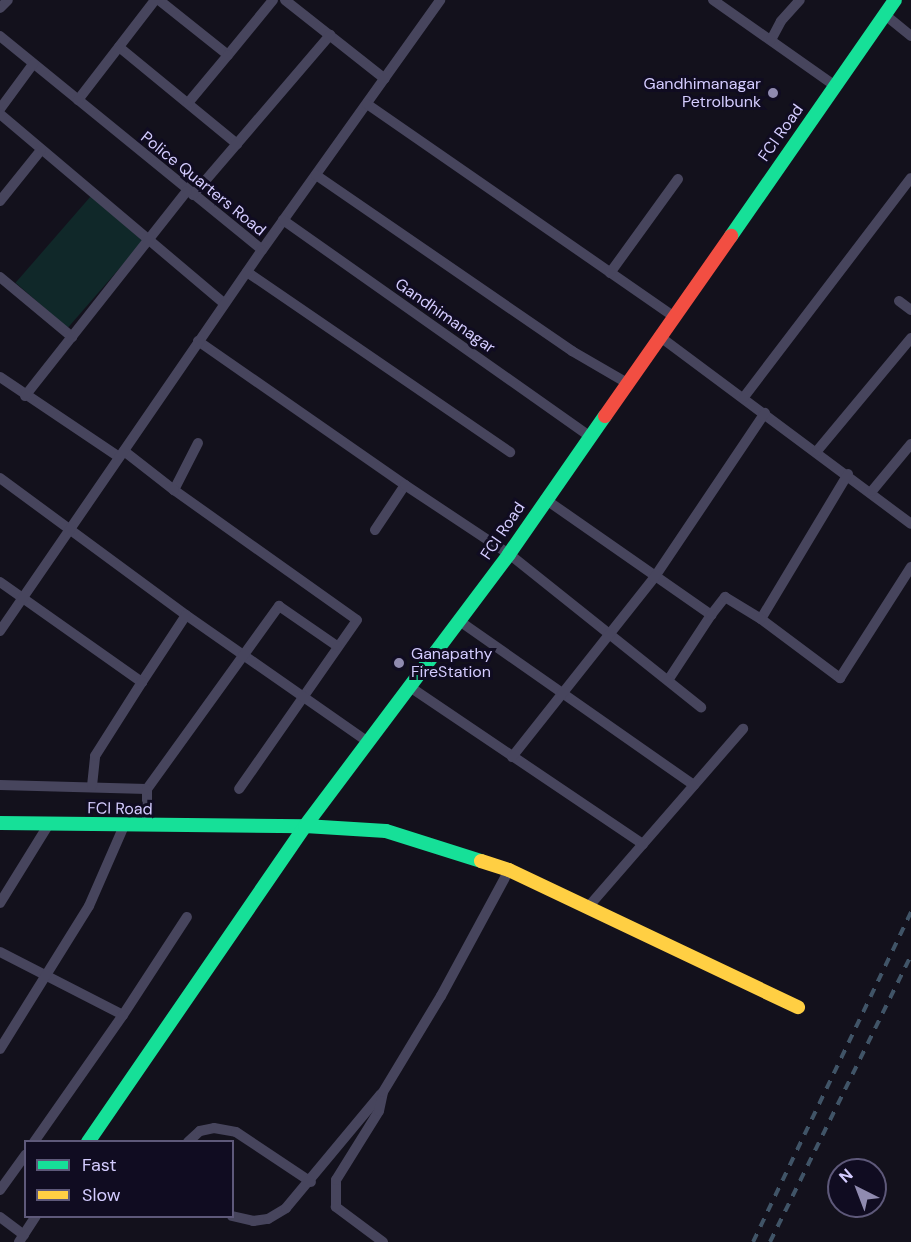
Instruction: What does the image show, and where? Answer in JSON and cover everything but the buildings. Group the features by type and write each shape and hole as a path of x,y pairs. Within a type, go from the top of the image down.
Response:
{"street":[{"path":"0,8 8,0"},
{"path":"78,100 157,0 228,55"},
{"path":"188,103 273,0"},
{"path":"285,0 385,80"},
{"name":"Police Quarters Road","path":"0,36 262,250 440,0"},
{"path":"713,0 834,85"},
{"path":"771,40 781,21 800,0"},
{"name":"FCI Road","path":"0,823 305,826 509,554 545,499 895,0"},
{"path":"885,14 911,36"},
{"path":"25,396 148,241 237,144 330,35"},
{"path":"119,47 237,144"},
{"path":"0,109 33,64"},
{"path":"367,104 673,316"},
{"path":"0,114 224,303"},
{"path":"0,201 41,150"},
{"path":"316,175 572,351 627,383"},
{"path":"744,397 911,178"},
{"path":"610,273 678,179"},
{"name":"Gandhimanagar","path":"283,220 589,436"},
{"path":"0,630 24,599 262,250"},
{"path":"247,272 510,452"},
{"path":"0,277 72,337"},
{"path":"899,301 911,310"},
{"path":"659,336 872,491 911,524"},
{"path":"818,451 911,338"},
{"path":"198,341 405,485 509,554 609,635 669,679 701,707"},
{"path":"0,377 25,396 122,454 357,620 301,696 239,789"},
{"path":"513,757 654,578 765,413"},
{"path":"174,490 198,444"},
{"path":"872,491 911,444"},
{"path":"761,619 848,474"},
{"path":"0,478 186,615 368,742"},
{"path":"375,530 405,485"},
{"path":"545,499 654,578 711,615"},
{"path":"669,679 725,597 761,619 840,678 911,567"},
{"path":"0,582 142,682"},
{"path":"147,826 147,789 279,606 337,646"},
{"path":"92,786 95,756 186,615"},
{"path":"458,620 561,694 694,784"},
{"path":"410,687 643,844"},
{"path":"589,906 742,729"},
{"path":"0,785 147,789"},
{"path":"0,903 50,824"},
{"path":"0,1049 48,976 89,906 124,826"},
{"path":"89,1140 305,826 386,831 509,870 798,1007"},
{"path":"234,1216 254,1221 268,1219 286,1208 311,1182 383,1092 441,996 509,870"},
{"path":"35,1140 123,1015 187,917"},
{"path":"0,952 123,1015"},
{"path":"383,1092 379,1111 336,1180 333,1196 341,1214 383,1242"},
{"path":"190,1140 200,1131 214,1128 236,1132 311,1182"},
{"path":"0,1190 24,1157"},
{"path":"0,1217 21,1238 35,1218"}],"green space":[{"path":"91,196 143,241 68,328 16,283"}],"railway":[{"path":"753,1242 911,912"},
{"path":"770,1242 911,955"}],"traffic: fast":[{"path":"731,236 895,0"},
{"path":"0,823 305,826 509,554 605,416"},
{"path":"89,1140 305,826 386,831 481,861"}],"traffic: slow":[{"path":"481,861 509,870 798,1007"}],"traffic: jam":[{"path":"605,416 731,236"}],"place":[{"name":"Gandhimanagar Petrolbunk","path":"773,93"},
{"name":"Ganapathy FireStation","path":"399,663"}]}
